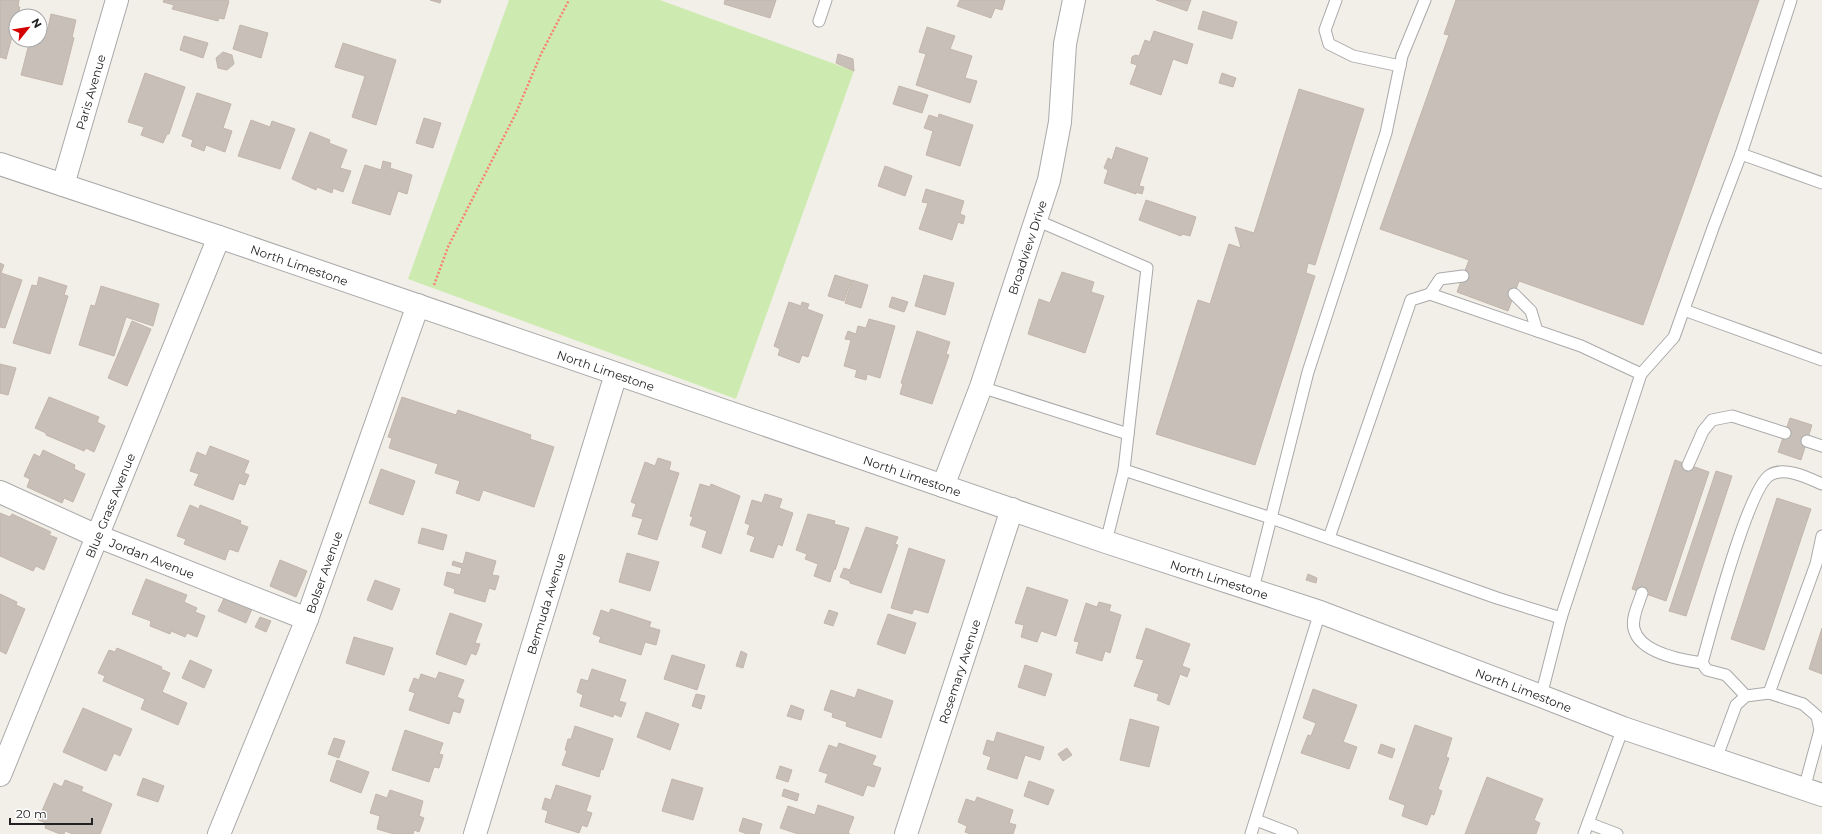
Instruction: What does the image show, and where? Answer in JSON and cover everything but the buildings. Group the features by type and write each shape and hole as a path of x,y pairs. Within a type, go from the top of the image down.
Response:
{"street":[{"name":"Paris Avenue","path":"64,185 117,0"},
{"name":"Broadview Drive","path":"943,486 981,387 1049,180 1060,122 1066,44 1074,0"},
{"name":"North Limestone","path":"0,164 219,236 1106,542 1320,612 1623,728 1813,792"},
{"name":"Blue Grass Avenue","path":"0,775 219,236"},
{"name":"Bolser Avenue","path":"219,834 307,619 423,307"},
{"name":"Bermuda Avenue","path":"475,834 616,374"},
{"name":"Jordan Avenue","path":"0,492 97,536 307,619"},
{"name":"Rosemary Avenue","path":"906,834 1012,509"}],"lane":[{"path":"819,21 826,0"},
{"path":"1336,0 1325,30 1329,44 1353,56 1400,66"},
{"path":"1252,589 1308,372 1386,133 1402,56 1425,0"},
{"path":"1541,696 1561,618 1641,374 1674,337 1712,228 1741,154 1791,0"},
{"path":"1741,154 1822,183"},
{"path":"1036,220 1148,268 1124,470 1106,542"},
{"path":"1430,294 1440,279 1463,276"},
{"path":"1329,538 1411,300 1430,294 1581,346 1641,374"},
{"path":"1514,294 1531,311 1536,330"},
{"path":"1684,310 1822,360"},
{"path":"981,387 1128,434"},
{"path":"1688,465 1703,431 1712,420 1732,416 1785,433"},
{"path":"1807,441 1822,446"},
{"path":"1124,470 1271,518 1497,598 1561,618"},
{"path":"1702,663 1738,541 1761,484 1770,475 1784,471 1822,484"},
{"path":"1769,693 1816,564 1822,536"},
{"path":"1642,593 1636,613 1634,629 1644,645 1676,659 1702,663 1707,670 1726,675 1746,696"},
{"path":"1251,834 1320,612"},
{"path":"1716,759 1736,705 1746,696 1769,693 1804,704 1820,714 1820,730 1813,792"},
{"path":"1584,834 1623,728"},
{"path":"1256,820 1292,834"},
{"path":"1588,823 1617,834"}],"path":[{"path":"423,307 448,247 516,113 541,54 569,0"}],"green space":[{"path":"509,0 660,0 854,71 736,399 408,279"}]}
